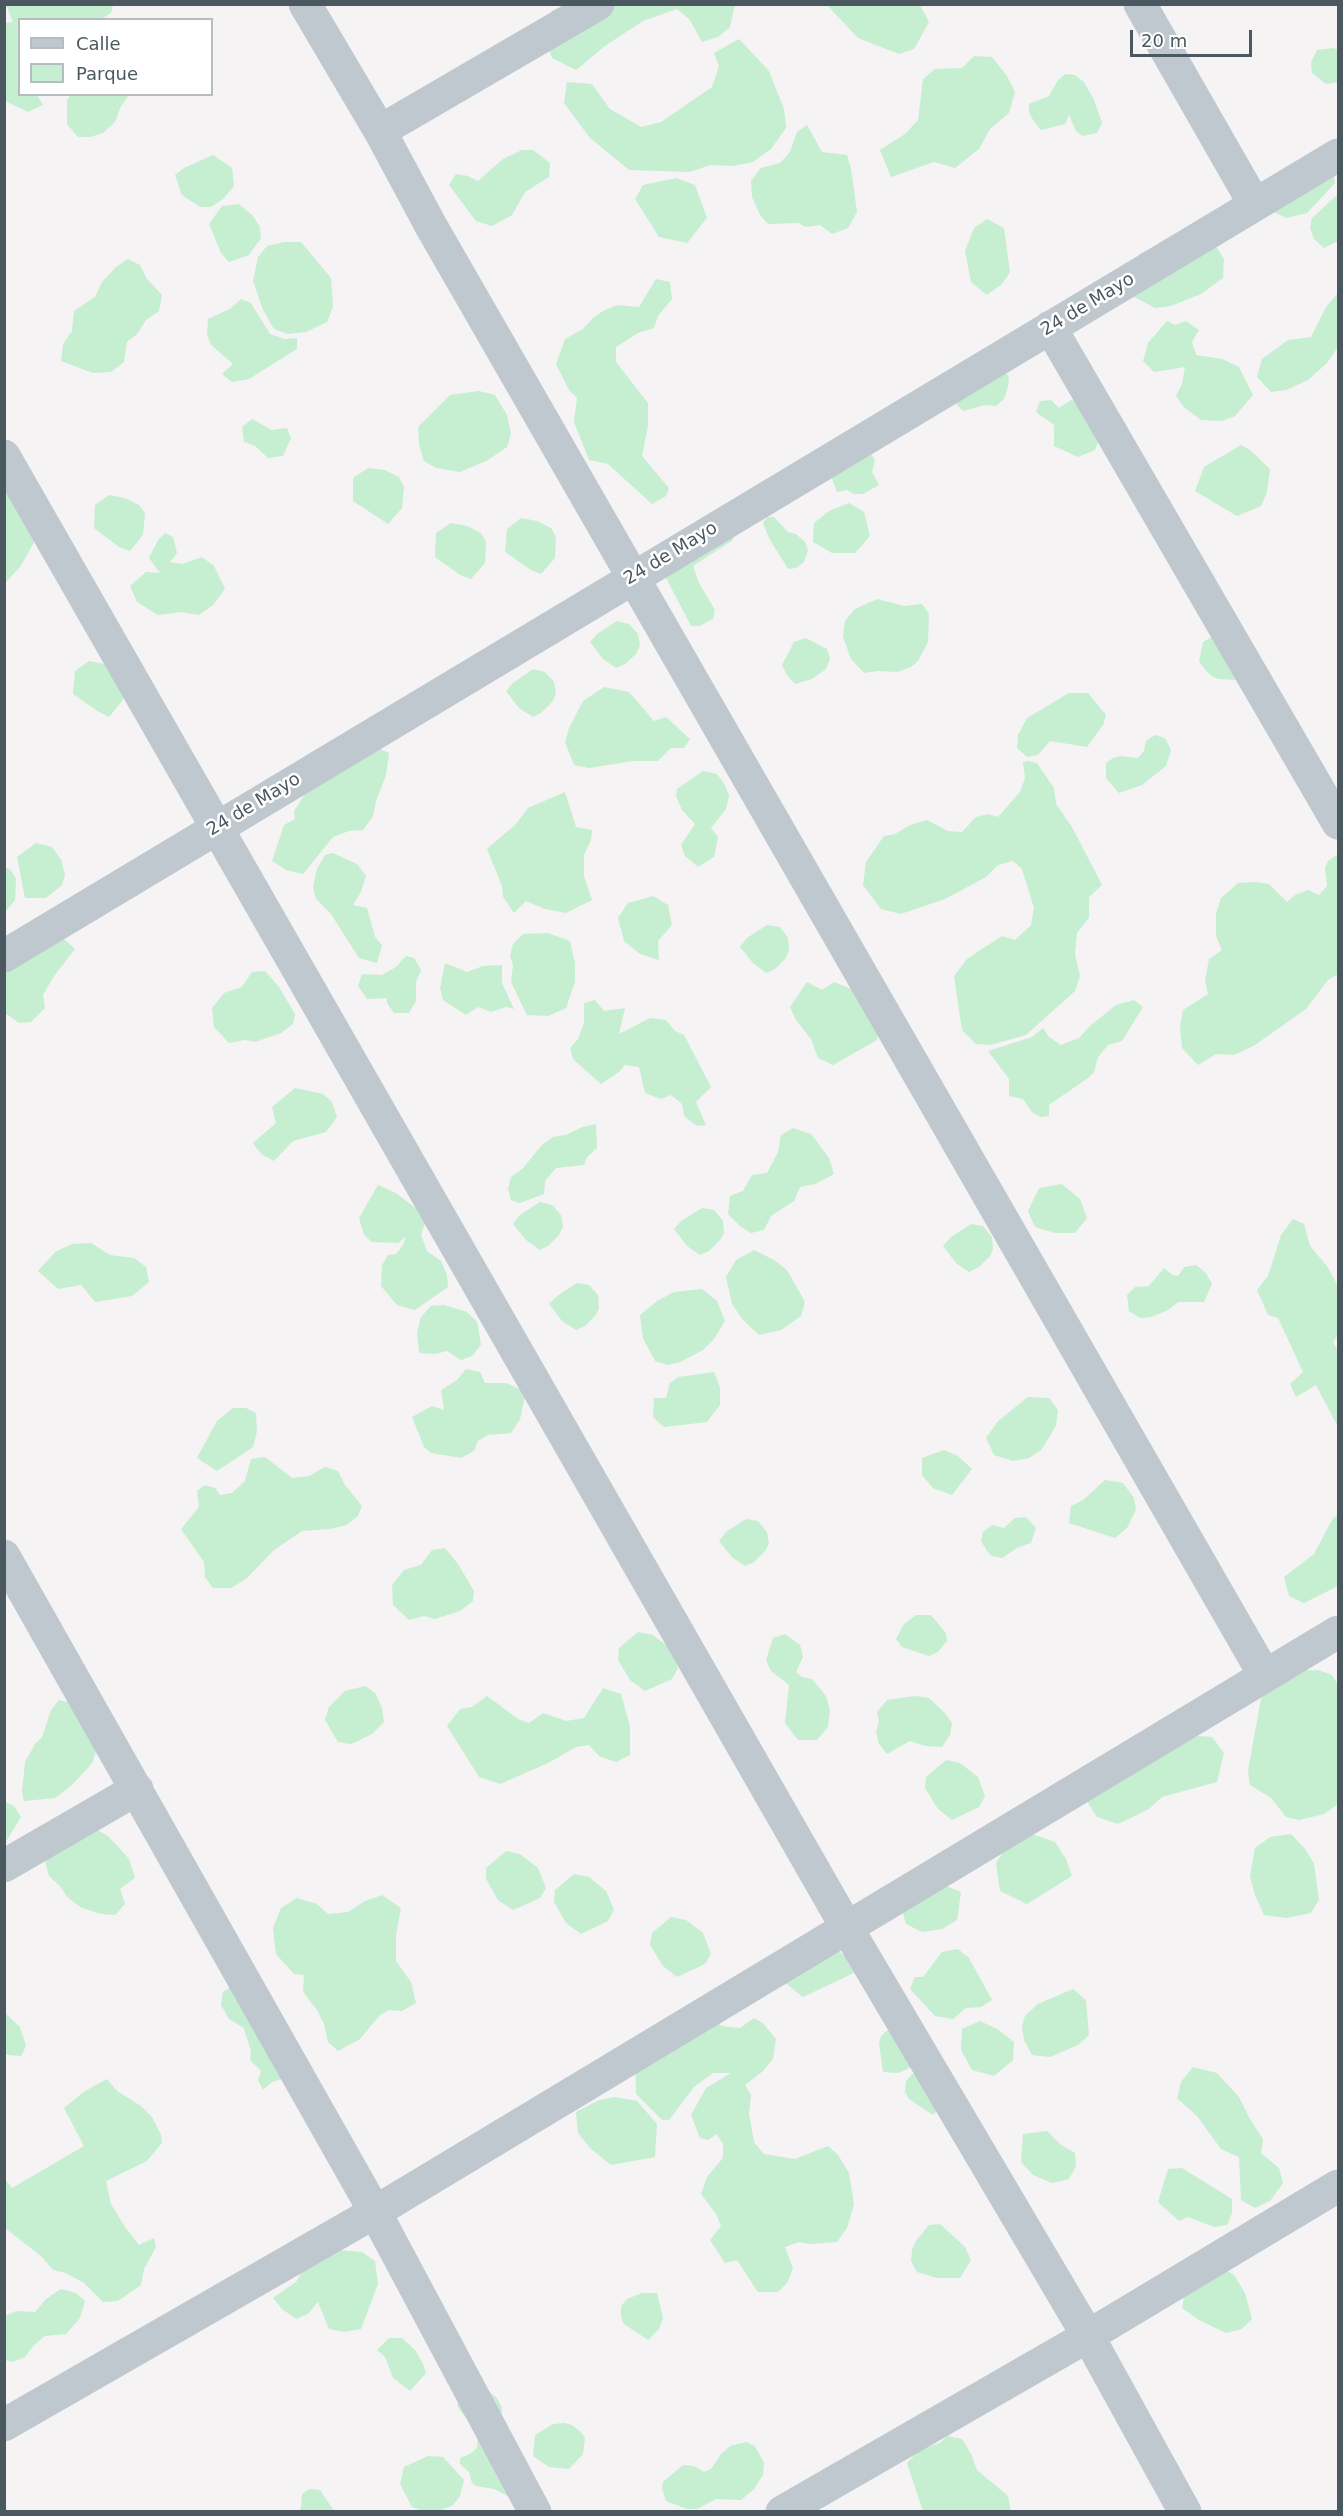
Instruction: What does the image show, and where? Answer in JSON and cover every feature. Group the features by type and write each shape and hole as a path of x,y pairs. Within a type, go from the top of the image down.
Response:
{"street":[{"path":"305,4 380,131 437,236 1265,1676"},
{"path":"380,131 598,4"},
{"path":"1140,4 1255,205"},
{"name":"24 de Mayo","path":"4,956 1338,155"},
{"path":"1050,327 1338,823"},
{"path":"4,456 847,1928 1088,2336 1185,2511"},
{"path":"4,1556 138,1789 375,2212 535,2511"},
{"path":"4,2425 375,2212 1338,1632"},
{"path":"4,1866 138,1789"},
{"path":"782,2511 1088,2336 1338,2186"}],"green space":[{"path":"826,4 920,5 929,22 914,49 899,54 858,38"},
{"path":"6,5 113,5 111,13 103,18 18,18 18,96 38,96 43,105 28,112 5,101 5,23 13,22"},
{"path":"567,5 735,5 730,27 718,37 702,42 690,20 677,9 643,21 605,46 576,70 552,58 540,26 553,10"},
{"path":"739,39 769,71 784,109 786,128 771,149 753,162 732,166 710,165 690,172 629,170 590,138 564,103 567,82 592,84 610,109 641,127 661,122 712,87 719,66 714,53"},
{"path":"1334,48 1338,50 1338,82 1326,84 1312,73 1311,62 1317,50"},
{"path":"974,56 992,57 1007,76 1015,92 1009,113 990,129 979,149 955,168 934,162 891,177 880,150 905,134 918,120 923,79 935,69 962,68"},
{"path":"1065,74 1075,75 1084,82 1094,100 1102,123 1097,133 1083,136 1076,131 1069,115 1065,124 1041,130 1033,120 1029,112 1029,104 1049,96 1058,80"},
{"path":"70,96 128,96 121,106 115,122 103,133 90,137 78,137 67,124 67,100"},
{"path":"807,125 822,152 847,155 851,169 857,212 848,228 832,234 820,225 806,227 798,223 768,224 760,215 752,197 751,181 761,168 780,163 790,152 797,132"},
{"path":"522,150 533,150 550,163 549,177 525,192 512,215 492,226 476,221 449,185 456,174 478,181 503,159"},
{"path":"213,155 232,168 234,186 223,199 211,207 200,207 182,195 175,175 184,168"},
{"path":"1308,159 1333,172 1335,183 1307,213 1286,218 1270,210 1272,177 1287,166"},
{"path":"676,178 695,185 707,218 687,243 659,237 635,199 643,185"},
{"path":"1338,194 1338,241 1324,248 1314,239 1310,228 1312,218"},
{"path":"239,204 252,215 260,227 261,238 249,255 229,262 221,253 209,224 222,206"},
{"path":"987,219 1004,228 1010,272 1002,284 987,295 971,282 965,251 974,228"},
{"path":"1212,240 1224,259 1223,278 1201,294 1171,306 1155,308 1131,295 1129,266 1141,253 1163,244"},
{"path":"284,242 301,242 331,278 333,307 327,322 306,332 288,334 274,329 263,310 253,281 258,257 267,246"},
{"path":"128,259 140,265 147,279 162,295 159,311 146,320 137,334 127,342 124,362 111,372 93,373 61,361 63,344 72,331 74,311 95,297 102,282 116,267"},
{"path":"656,279 670,282 672,299 658,316 654,328 638,333 616,347 616,362 648,403 648,426 642,456 669,488 666,496 652,504 608,464 589,460 574,422 577,398 569,390 556,364 565,339 583,329 603,311 617,305 639,307"},
{"path":"1338,293 1338,347 1327,363 1308,380 1286,390 1271,392 1257,377 1262,359 1288,340 1311,337 1326,307"},
{"path":"241,299 251,303 270,334 285,339 297,338 297,349 249,379 232,382 222,374 233,364 211,345 207,335 208,319 230,309"},
{"path":"1167,321 1175,325 1186,321 1199,330 1192,342 1196,355 1222,359 1239,367 1253,395 1235,416 1222,421 1201,420 1184,407 1176,396 1182,384 1185,367 1154,372 1143,361 1148,343"},
{"path":"1004,370 1009,377 1008,387 1004,399 996,406 985,405 963,411 957,405 957,398"},
{"path":"479,391 495,395 507,415 511,434 507,447 488,460 460,472 436,468 424,461 419,445 418,427 450,395"},
{"path":"1051,400 1059,408 1071,400 1092,405 1103,428 1095,450 1078,457 1054,446 1054,425 1036,412 1040,401"},
{"path":"252,419 272,430 287,428 291,438 283,456 268,458 255,446 244,442 242,427"},
{"path":"1241,445 1250,450 1270,469 1267,492 1261,506 1237,516 1195,491 1204,467"},
{"path":"868,450 875,460 872,472 879,485 863,494 854,494 847,490 837,492 827,466"},
{"path":"368,468 385,470 399,477 404,487 402,508 388,524 353,501 353,478"},
{"path":"4,477 36,539 20,567 5,583"},
{"path":"109,495 125,498 139,505 145,513 143,535 130,551 119,547 94,528 95,505"},
{"path":"849,503 864,512 870,536 855,553 832,553 813,542 814,523 829,511"},
{"path":"767,517 774,517 788,532 796,534 805,542 808,550 804,562 796,568 788,569 769,538 763,523"},
{"path":"521,518 537,521 551,528 556,537 555,558 541,574 531,570 505,552 507,529"},
{"path":"451,523 467,526 481,533 486,542 485,563 471,579 460,575 435,557 436,533"},
{"path":"165,533 173,537 177,553 170,562 182,564 202,557 214,566 225,589 213,605 199,615 181,612 158,615 137,602 130,586 146,572 160,573 149,558 158,540"},
{"path":"733,533 733,540 693,566 699,583 715,610 713,619 699,626 691,626 663,572"},
{"path":"877,599 904,606 922,604 929,614 928,642 918,661 911,667 897,672 864,673 851,659 843,637 845,621 855,609"},
{"path":"617,621 629,624 638,634 640,646 636,654 625,664 616,668 603,659 590,642 597,634"},
{"path":"1212,637 1238,680 1218,679 1210,675 1199,662 1203,642"},
{"path":"806,638 827,649 830,659 826,669 812,679 795,684 782,665 794,642"},
{"path":"89,661 105,664 124,680 123,700 109,717 73,694 75,671"},
{"path":"533,669 545,672 554,682 556,694 552,702 541,713 533,717 519,708 506,691"},
{"path":"604,687 629,692 654,721 666,717 690,739 684,748 671,748 658,761 633,761 589,768 574,765 565,742 569,728 583,701"},
{"path":"1069,693 1088,693 1106,715 1103,725 1087,747 1050,741 1038,755 1027,757 1017,748 1018,735 1027,718"},
{"path":"1155,735 1165,738 1171,750 1166,766 1142,785 1119,793 1106,778 1106,763 1121,756 1138,758 1144,751 1146,741"},
{"path":"378,748 389,753 386,775 373,816 363,830 349,831 333,837 303,874 286,870 272,861 284,825 295,819 294,811 319,772"},
{"path":"1023,762 1037,763 1054,788 1056,804 1072,827 1102,885 1089,897 1089,918 1077,933 1075,954 1080,976 1075,991 1026,1035 990,1045 976,1044 962,1030 954,976 967,959 985,947 1002,936 1015,940 1031,925 1034,908 1022,869 1013,861 998,865 986,877 945,899 901,914 881,909 863,885 866,862 884,836 895,834 910,825 927,820 948,831 962,832 976,817 988,814 998,817 1020,792 1025,778"},
{"path":"703,771 717,774 729,796 726,809 711,828 718,837 714,857 698,867 685,856 681,845 695,824 682,810 676,796 677,789"},
{"path":"565,792 576,827 592,830 591,840 584,855 584,876 592,900 566,913 545,909 526,901 514,913 503,897 502,886 487,849 516,824 528,808"},
{"path":"36,843 52,847 61,860 65,875 62,885 46,898 25,898 17,857"},
{"path":"333,853 357,864 366,876 361,892 353,905 367,908 375,937 382,945 377,963 359,958 331,914 316,899 313,887 317,869 325,855"},
{"path":"1338,854 1338,974 1328,980 1306,1009 1255,1045 1234,1055 1216,1054 1198,1065 1182,1048 1180,1027 1183,1010 1208,994 1205,981 1209,959 1222,950 1216,936 1216,914 1221,898 1238,883 1255,882 1269,884 1287,902 1295,895 1308,890 1319,895 1327,886 1325,868 1328,861"},
{"path":"5,867 11,870 16,879 15,900 5,912"},
{"path":"653,896 668,905 672,925 658,941 659,960 640,954 624,941 618,918 628,903"},
{"path":"767,925 780,927 788,938 789,950 786,958 775,969 766,973 753,963 740,947 747,938"},
{"path":"40,932 65,940 75,949 54,976 43,995 45,1008 31,1022 19,1023 5,1013 5,946"},
{"path":"548,933 570,941 575,963 575,982 566,1008 548,1016 527,1015 511,982 513,965 510,956 513,944 523,934"},
{"path":"406,956 414,958 421,970 416,982 416,1001 409,1013 394,1013 387,1003 387,998 367,999 358,986 362,974 382,975 396,967"},
{"path":"445,963 467,972 483,966 502,965 502,983 514,1009 506,1007 491,1012 478,1007 466,1015 443,1000 440,988"},
{"path":"265,971 279,987 295,1014 293,1024 281,1033 255,1042 245,1040 229,1043 214,1027 212,1008 224,993 242,987 252,972"},
{"path":"807,982 822,990 834,982 857,991 878,1022 877,1040 833,1065 818,1058 811,1039 796,1020 790,1007"},
{"path":"595,1000 604,1011 625,1008 619,1034 650,1018 666,1020 675,1031 684,1035 711,1087 696,1102 706,1125 697,1126 684,1116 682,1104 671,1095 661,1099 645,1093 639,1067 625,1065 601,1084 573,1059 570,1048 578,1039 584,1023 584,1003"},
{"path":"1134,1000 1143,1007 1122,1041 1108,1045 1098,1057 1094,1072 1049,1105 1049,1116 1041,1117 1032,1112 1023,1099 1009,1096 1009,1079 988,1051 1032,1037 1043,1028 1049,1037 1061,1045 1079,1038 1116,1005"},
{"path":"295,1088 323,1094 332,1102 337,1117 326,1132 293,1141 274,1161 261,1154 253,1143 276,1123 272,1107"},
{"path":"596,1124 597,1148 587,1157 584,1165 556,1168 545,1181 544,1194 520,1203 511,1200 508,1189 511,1177 522,1169 542,1145 553,1137 566,1135 582,1127"},
{"path":"793,1128 811,1134 829,1158 834,1174 815,1184 800,1187 794,1201 771,1216 764,1230 751,1233 728,1214 730,1196 743,1191 752,1175 767,1173 778,1152 781,1135"},
{"path":"1062,1184 1080,1199 1087,1218 1075,1233 1055,1233 1035,1227 1028,1211 1039,1188"},
{"path":"378,1185 396,1193 418,1210 425,1223 421,1235 427,1251 441,1261 447,1275 448,1287 415,1310 397,1305 381,1286 382,1265 388,1255 396,1254 406,1237 398,1243 372,1242 364,1235 359,1218"},
{"path":"540,1202 552,1205 561,1215 563,1227 559,1235 548,1246 540,1250 526,1240 513,1224 520,1215"},
{"path":"702,1208 714,1210 723,1221 724,1233 709,1251 700,1255 687,1246 674,1229 681,1221"},
{"path":"1293,1219 1304,1224 1310,1246 1327,1266 1338,1286 1338,1335 1333,1342 1338,1351 1338,1427 1316,1385 1296,1397 1290,1384 1303,1372 1278,1318 1268,1315 1257,1290 1268,1276 1281,1235"},
{"path":"971,1224 983,1226 992,1237 993,1249 990,1256 979,1267 969,1272 956,1263 943,1246 951,1237"},
{"path":"91,1243 110,1255 134,1258 146,1267 149,1282 132,1296 95,1302 81,1285 58,1289 38,1271 55,1252 72,1244"},
{"path":"754,1250 774,1260 787,1270 805,1302 801,1316 781,1330 759,1335 743,1320 732,1304 726,1277 736,1260"},
{"path":"1196,1265 1206,1273 1212,1284 1204,1302 1178,1302 1168,1310 1151,1317 1140,1318 1129,1311 1127,1295 1135,1287 1149,1286 1164,1268 1178,1276 1184,1267"},
{"path":"577,1283 589,1285 598,1295 599,1308 596,1315 585,1326 576,1330 562,1321 549,1304"},
{"path":"702,1289 717,1301 725,1321 714,1339 703,1350 680,1362 668,1365 655,1361 643,1338 640,1315 657,1301 674,1292"},
{"path":"444,1305 467,1312 477,1322 481,1345 472,1356 461,1360 447,1351 435,1354 419,1353 417,1332 421,1317 431,1306"},
{"path":"466,1369 480,1372 485,1383 506,1383 526,1392 520,1419 511,1433 488,1435 478,1441 474,1451 461,1458 431,1453 424,1447 412,1417 432,1406 444,1410 441,1390 457,1380"},
{"path":"714,1372 720,1388 720,1405 707,1422 664,1427 653,1417 654,1398 666,1398 670,1383 678,1377"},
{"path":"1028,1397 1049,1398 1058,1410 1056,1425 1050,1436 1041,1450 1029,1458 1013,1461 994,1455 986,1438 998,1421"},
{"path":"233,1408 246,1408 256,1413 257,1431 253,1447 217,1471 197,1458 217,1421"},
{"path":"944,1450 958,1456 972,1469 952,1495 933,1488 922,1475 922,1458"},
{"path":"265,1457 292,1478 309,1476 325,1467 338,1471 345,1485 362,1506 358,1516 346,1525 330,1529 302,1531 274,1550 246,1579 231,1588 213,1588 205,1577 204,1562 181,1529 199,1507 197,1491 205,1485 215,1488 220,1495 232,1493 245,1481 251,1459"},
{"path":"1105,1480 1123,1483 1134,1498 1136,1510 1127,1528 1115,1538 1069,1523 1071,1506 1083,1500"},
{"path":"1338,1515 1338,1586 1304,1603 1289,1596 1284,1577 1314,1554 1333,1518"},
{"path":"1026,1517 1036,1528 1031,1543 1017,1548 1002,1558 992,1556 987,1551 981,1541 983,1532 992,1525 1004,1528 1015,1518"},
{"path":"746,1519 758,1521 767,1532 769,1544 754,1562 745,1566 732,1557 719,1541 726,1532"},
{"path":"445,1548 458,1564 474,1591 473,1601 460,1611 435,1619 424,1616 409,1620 393,1605 392,1585 404,1570 421,1565 432,1550"},
{"path":"916,1615 931,1615 946,1633 947,1641 938,1652 929,1656 902,1647 896,1639 904,1624"},
{"path":"638,1632 653,1635 670,1648 678,1668 672,1679 645,1691 630,1680 618,1660 619,1648"},
{"path":"785,1634 800,1645 803,1657 796,1672 802,1677 812,1679 826,1696 830,1710 828,1727 817,1740 798,1740 785,1723 789,1685 771,1671 766,1660 773,1638"},
{"path":"1318,1670 1332,1675 1338,1685 1338,1804 1324,1814 1299,1820 1286,1817 1271,1798 1250,1785 1248,1771 1262,1693 1298,1671"},
{"path":"365,1686 375,1693 382,1708 384,1722 372,1734 356,1742 350,1744 338,1742 325,1720 329,1707 345,1691"},
{"path":"603,1688 621,1694 630,1726 630,1755 616,1762 599,1756 589,1745 576,1747 548,1763 500,1784 479,1777 447,1726 460,1709 472,1707 487,1696 518,1719 529,1723 543,1713 566,1721 584,1718"},
{"path":"915,1696 929,1698 945,1713 952,1723 950,1735 942,1747 925,1746 910,1741 887,1754 879,1744 876,1732 879,1722 877,1712 887,1700"},
{"path":"59,1700 76,1704 98,1744 93,1762 73,1784 55,1798 24,1801 22,1792 25,1762 35,1744 42,1737 51,1710"},
{"path":"1212,1737 1224,1753 1217,1782 1162,1797 1149,1809 1118,1824 1097,1817 1088,1803 1086,1792 1190,1738"},
{"path":"946,1760 960,1763 978,1777 985,1796 979,1807 952,1820 938,1809 925,1788 926,1777"},
{"path":"5,1802 14,1806 21,1817 5,1843"},
{"path":"88,1824 109,1837 129,1859 135,1878 120,1889 125,1904 115,1915 101,1914 82,1908 68,1898 49,1876 43,1854"},
{"path":"1032,1834 1055,1842 1066,1859 1072,1876 1027,1904 1000,1891 996,1863 1009,1843"},
{"path":"1291,1834 1306,1850 1314,1864 1319,1900 1311,1913 1287,1918 1264,1915 1250,1876 1255,1848 1270,1837"},
{"path":"506,1851 520,1854 538,1868 546,1888 540,1898 513,1910 498,1900 486,1879 486,1868"},
{"path":"574,1874 589,1877 606,1891 614,1910 608,1921 581,1934 566,1923 554,1902 555,1890"},
{"path":"939,1883 961,1892 957,1920 942,1929 922,1932 906,1924 902,1910"},
{"path":"382,1895 401,1908 396,1935 396,1961 411,1982 416,2003 402,2011 389,2010 380,2015 360,2039 338,2051 328,2042 324,2024 317,2010 303,1992 304,1975 294,1974 276,1954 273,1928 281,1908 297,1898 317,1904 328,1914 348,1912 365,1901"},
{"path":"671,1917 686,1920 703,1933 711,1954 705,1964 677,1977 663,1966 650,1945 652,1933"},
{"path":"833,1947 845,1956 856,1972 803,1997 784,1982"},
{"path":"958,1949 969,1958 992,2000 981,2007 966,2008 953,2019 935,2016 910,1989 915,1977 923,1977 942,1952"},
{"path":"232,1986 282,2079 272,2082 263,2090 258,2080 261,2071 250,2060 251,2052 244,2028 229,2019 221,2005 223,1992"},
{"path":"1073,1989 1086,2000 1089,2035 1078,2045 1050,2057 1032,2055 1024,2040 1022,2026 1025,2016 1038,2004"},
{"path":"4,2012 20,2027 26,2046 21,2056 5,2053"},
{"path":"754,2018 763,2023 776,2039 773,2059 763,2071 745,2085 751,2095 749,2113 754,2142 764,2154 795,2159 828,2146 838,2155 849,2173 854,2204 847,2228 837,2242 810,2244 799,2242 785,2247 793,2269 787,2283 778,2292 758,2292 737,2260 725,2263 710,2240 721,2226 716,2214 701,2194 707,2177 723,2158 723,2144 717,2134 708,2140 700,2138 691,2115 706,2088 731,2073 713,2073 694,2087 669,2120 662,2120 636,2094 635,2047 715,2021 722,2026 740,2028"},
{"path":"980,2021 997,2029 1014,2042 1013,2060 994,2076 972,2070 961,2050 962,2029"},
{"path":"889,2029 916,2059 909,2068 898,2073 883,2072 879,2043 881,2036"},
{"path":"1193,2067 1217,2073 1239,2097 1263,2139 1261,2153 1279,2168 1283,2183 1270,2201 1255,2208 1241,2200 1239,2157 1221,2149 1197,2116 1177,2098 1181,2082"},
{"path":"926,2069 943,2105 933,2115 909,2099 905,2092 906,2081 912,2074"},
{"path":"107,2079 117,2091 141,2106 152,2117 161,2135 162,2143 147,2161 106,2181 111,2204 125,2227 139,2245 154,2238 156,2247 144,2269 141,2285 118,2301 103,2302 84,2283 66,2273 53,2270 42,2257 5,2228 4,2178 12,2188 84,2146 64,2108 85,2091"},
{"path":"615,2097 637,2101 657,2124 655,2157 611,2165 590,2148 578,2133 576,2112 599,2100"},
{"path":"1047,2131 1061,2145 1075,2153 1076,2166 1069,2179 1052,2183 1033,2175 1021,2162 1023,2134"},
{"path":"1182,2168 1232,2199 1232,2213 1227,2225 1214,2227 1188,2217 1179,2221 1158,2202 1168,2169"},
{"path":"940,2224 965,2247 971,2260 960,2278 937,2278 917,2272 911,2261 916,2241 929,2225"},
{"path":"339,2250 362,2252 375,2261 378,2284 361,2329 344,2332 329,2329 318,2302 308,2314 296,2319 282,2309 273,2298 296,2282 304,2268"},
{"path":"1221,2267 1234,2275 1245,2293 1252,2319 1242,2329 1226,2333 1199,2320 1182,2308 1186,2286"},
{"path":"61,2289 76,2293 85,2301 80,2318 66,2334 45,2336 25,2357 12,2362 5,2360 5,2316 16,2311 35,2312 46,2299"},
{"path":"642,2293 657,2293 663,2318 659,2329 648,2340 624,2324 621,2317 621,2306 627,2299"},
{"path":"389,2338 402,2338 416,2351 423,2364 426,2373 410,2391 393,2378 385,2357 377,2350"},
{"path":"482,2386 497,2398 502,2408 500,2430 513,2499 494,2489 476,2486 472,2483 469,2472 460,2464 460,2458 477,2448 478,2434 457,2406 460,2393"},
{"path":"553,2424 572,2425 585,2438 583,2454 569,2469 549,2467 533,2456 535,2435"},
{"path":"947,2436 962,2439 977,2470 1008,2496 1011,2511 923,2511 907,2463 920,2449 940,2443"},
{"path":"746,2442 755,2446 764,2463 763,2475 754,2489 741,2500 716,2499 697,2509 687,2509 666,2501 662,2489 663,2482 683,2465 694,2466 704,2472 711,2469 721,2454 730,2446"},
{"path":"428,2456 443,2457 464,2480 460,2496 453,2505 439,2511 423,2511 412,2507 400,2484 404,2467"},
{"path":"309,2489 320,2490 334,2511 298,2511 301,2508 302,2494"}]}
